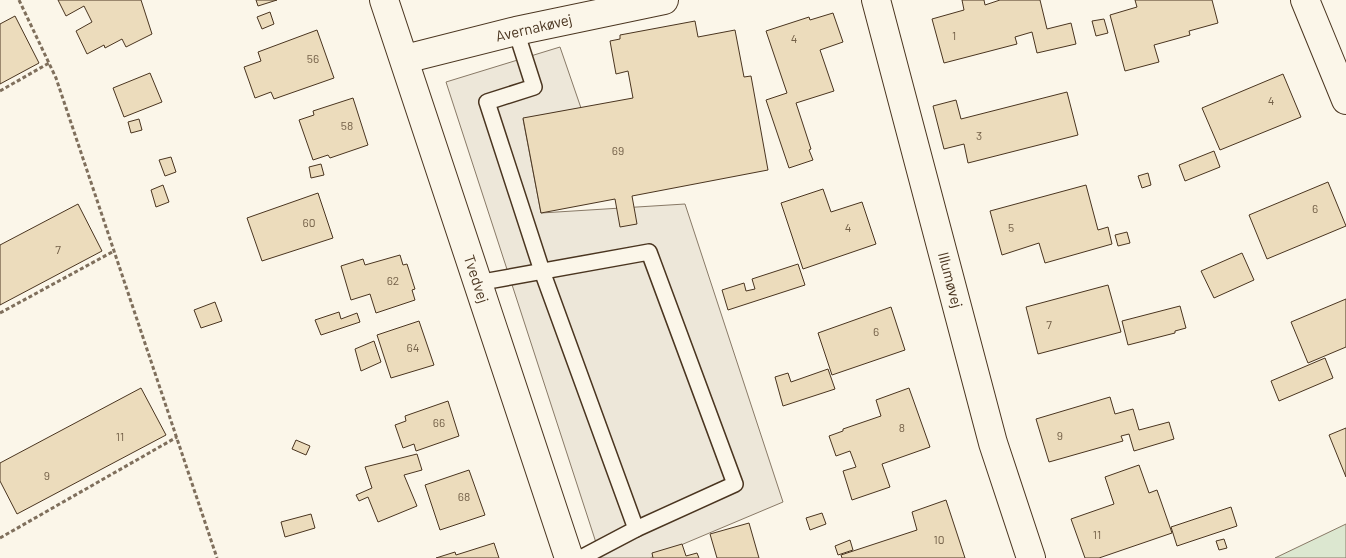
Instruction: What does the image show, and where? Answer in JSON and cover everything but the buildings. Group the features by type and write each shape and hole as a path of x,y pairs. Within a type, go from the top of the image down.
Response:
{"street":[{"name":"Tvedvej","path":"384,0 569,558"},
{"name":"Avernakøvej","path":"405,59 516,31 664,0"},
{"name":"Illumøvej","path":"876,0 993,443 1031,558"},
{"path":"1305,0 1346,100"}],"lane":[{"path":"516,31 534,87 488,102 542,272 636,528"},
{"path":"477,283 649,252 735,484 636,528 580,558"}],"path":[{"path":"19,0 56,78 217,558"},
{"path":"0,91 49,63"},
{"path":"0,313 114,251"},
{"path":"0,538 177,437"}],"green space":[{"path":"1346,524 1346,558 1275,558"}],"shaded area":[{"path":"560,47 581,108 523,119 541,213 685,204 783,502 650,558 601,558 446,82"}]}
